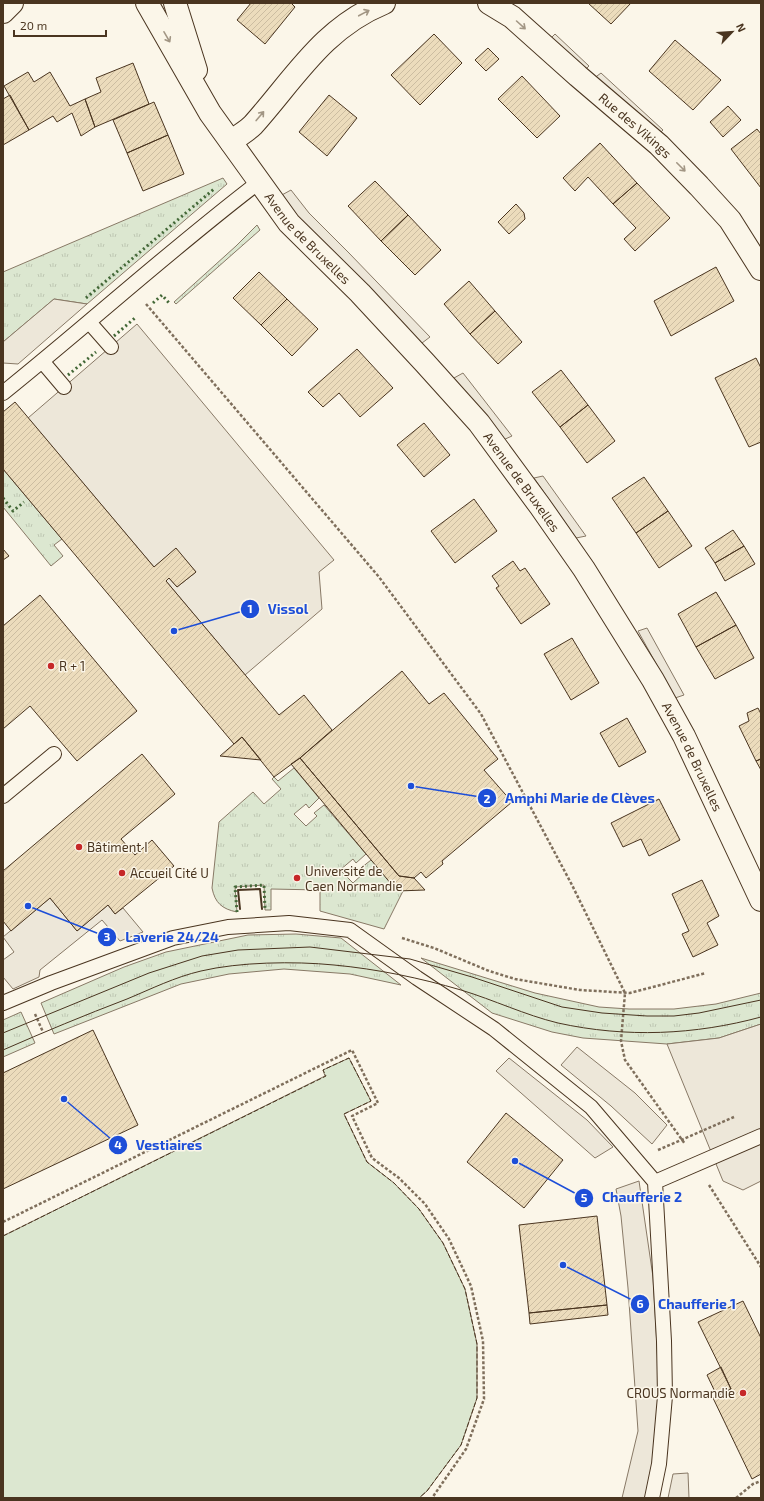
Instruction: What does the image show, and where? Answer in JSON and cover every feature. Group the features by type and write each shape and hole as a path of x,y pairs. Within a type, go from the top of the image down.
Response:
{"street":[{"path":"3,12 12,3"},
{"name":"Avenue de Bruxelles","path":"147,3 210,113 289,223 360,293 426,363 479,423 584,569 653,680 684,736 761,900"},
{"name":"Avenue de Bruxelles","path":"175,3 210,113"},
{"path":"231,142 252,126 295,74 327,39 362,13 384,3"},
{"name":"Rue des Vikings","path":"489,3 512,17 659,145 730,220 761,269"}],"lane":[{"path":"3,393 210,219 259,182"},
{"path":"89,322 111,347"},
{"path":"42,361 64,387"},
{"path":"3,796 54,754"},
{"path":"6,998 173,938 228,927 289,923 350,930 417,978 500,1034 591,1107 655,1182 665,1396 659,1464 652,1498"},
{"path":"655,1182 761,1136"}],"path":[{"path":"144,302 379,577 481,714 572,885 624,993 621,1041 625,1060 683,1139 696,1164 761,1267"},
{"path":"399,937 434,948 489,972 515,979 580,990 624,993 637,992 706,973"},
{"path":"3,1222 352,1050 378,1103 352,1116 372,1158 399,1178 425,1204 449,1239 471,1286 483,1341 484,1399 466,1449 432,1498"},
{"path":"636,1160 734,1117"},
{"path":"736,1498 753,1484 761,1481"}],"green space":[{"path":"223,178 227,184 87,304 54,299 3,342 3,272"},
{"path":"257,225 260,230 176,304 174,302 236,246"},
{"path":"3,469 62,539 54,545 63,556 51,566 3,507"},
{"path":"294,768 319,798 309,808 306,804 294,814 306,826 317,816 314,813 324,805 366,854 356,863 353,859 340,870 353,883 365,872 361,868 371,860 403,891 384,929 320,911 320,890 271,889 271,910 265,910 264,885 235,887 237,912 223,907 215,898 212,888 219,822 253,792 264,804 281,789 272,779 274,777 278,781"},
{"path":"296,934 341,938 401,985 350,974 284,969 229,974 181,984 54,1034 41,1003 124,967 166,952 248,935"},
{"path":"421,958 535,993 599,1007 674,1009 716,1004 761,993 761,1024 719,1038 667,1044 583,1038 552,1032 492,1013"},
{"path":"21,1012 35,1043 3,1057 3,1020"},
{"path":"349,1058 371,1101 344,1114 367,1162 394,1183 419,1209 443,1243 465,1289 477,1344 477,1398 461,1445 427,1491 419,1498 3,1498 3,1236 325,1076 323,1070"}],"shaded area":[{"path":"555,34 589,66 582,73 548,41"},
{"path":"601,73 663,130 656,137 593,79"},
{"path":"291,190 309,213 430,337 422,343 302,223 280,196"},
{"path":"54,299 87,304 18,364 3,363 3,342"},
{"path":"137,324 334,560 319,572 322,609 245,675 166,581 169,578 177,587 196,572 176,549 154,567 28,418"},
{"path":"463,373 512,436 503,440 454,378"},
{"path":"543,476 586,536 576,538 534,478"},
{"path":"647,628 684,695 675,698 638,631"},
{"path":"50,898 77,931 108,905 115,914 123,908 143,932 120,941 102,920 40,970 39,977 13,989 3,977 3,960 14,952 3,937"},
{"path":"761,1024 761,1181 743,1190 723,1181 667,1044 719,1038"},
{"path":"577,1047 635,1093 667,1125 652,1144 611,1106 561,1065"},
{"path":"509,1058 587,1120 613,1147 595,1158 496,1071"},
{"path":"639,1181 653,1277 659,1382 654,1456 646,1498 622,1498 638,1431 628,1288 621,1216 616,1189"},
{"path":"688,1473 689,1498 668,1498 673,1474"}],"building":[{"path":"251,3 291,3 295,7 265,44 237,20"},
{"path":"588,3 631,3 611,24"},
{"path":"434,34 462,63 420,105 391,75"},
{"path":"675,40 721,80 693,110 649,71"},
{"path":"488,48 499,59 486,71 475,60"},
{"path":"133,63 149,104 95,127 85,99 101,92 96,78"},
{"path":"28,72 34,82 50,72 70,106 85,99 95,127 81,136 72,113 57,122 53,116 29,130 4,86"},
{"path":"522,76 560,116 537,138 498,99"},
{"path":"10,95 29,130 3,145 3,99"},
{"path":"329,95 357,118 327,156 299,132"},
{"path":"154,102 168,135 127,153 113,120"},
{"path":"728,106 741,120 723,137 710,122"},
{"path":"757,129 761,134 761,188 731,149"},
{"path":"168,135 184,174 143,191 127,153"},
{"path":"600,143 637,183 613,204 588,177 575,191 563,178"},
{"path":"375,181 408,215 381,241 348,206"},
{"path":"637,183 670,218 635,251 624,239 636,228 613,204"},
{"path":"516,204 524,213 525,219 509,234 498,222"},
{"path":"408,215 441,250 415,275 381,241"},
{"path":"716,267 734,301 671,336 654,301"},
{"path":"259,272 287,299 261,325 233,298"},
{"path":"469,281 495,311 470,334 444,304"},
{"path":"287,299 318,329 292,356 261,325"},
{"path":"495,311 522,342 498,364 470,334"},
{"path":"357,349 393,388 360,417 339,393 323,407 308,392"},
{"path":"756,358 761,368 761,442 749,447 715,378"},
{"path":"561,370 588,405 560,427 532,392"},
{"path":"15,402 154,567 176,548 196,572 177,587 169,578 166,581 279,715 304,695 332,730 300,758 274,777 242,737 234,744 3,469 3,412"},
{"path":"588,405 615,441 587,463 560,427"},
{"path":"424,423 450,455 424,477 397,445"},
{"path":"644,477 668,511 636,533 612,498"},
{"path":"474,499 497,531 455,563 431,531"},
{"path":"668,511 692,546 659,568 636,533"},
{"path":"733,530 744,546 715,563 705,548"},
{"path":"744,546 755,564 725,581 715,563"},
{"path":"3,549 9,556 3,560"},
{"path":"513,561 520,571 525,568 550,604 521,624 496,588 499,586 492,576"},
{"path":"716,592 736,625 696,647 678,614"},
{"name":"R + 1","path":"40,595 137,711 77,761 30,706 3,729 3,626"},
{"path":"736,625 754,658 715,679 696,647"},
{"path":"572,638 599,683 571,700 544,654"},
{"path":"402,671 429,704 444,693 498,759 484,770 512,802 442,861 443,864 426,878 421,872 414,878 399,876 300,758"},
{"path":"758,708 761,714 761,759 756,761 739,726 749,721 747,713"},
{"path":"627,718 646,752 619,767 600,733"},
{"path":"242,737 261,760 220,756"},
{"name":"Bâtiment I","path":"142,754 175,794 121,839 135,855 152,840 174,866 115,914 108,905 77,931 50,898 11,931 3,921 3,871"},
{"path":"300,758 399,876 414,878 425,890 397,891 291,764"},
{"path":"761,759 761,770 756,761"},
{"path":"659,799 680,840 649,856 641,839 623,847 611,823"},
{"path":"702,880 719,916 707,923 718,945 693,957 682,934 689,931 672,894"},
{"path":"93,1030 138,1125 3,1189 3,1073"},
{"path":"506,1113 563,1160 524,1208 467,1162"},
{"path":"597,1216 607,1305 529,1313 519,1225"},
{"name":"CROUS Normandie","path":"743,1301 761,1338 761,1474 752,1479 713,1398 731,1389 698,1322"},
{"path":"607,1305 608,1315 530,1324 529,1313"},
{"path":"721,1367 731,1389 717,1396 707,1375"}],"tram line":[{"path":"3,1033 149,973 202,956 238,950 310,947 410,959 472,977 562,1007 602,1013 674,1016 699,1013 761,1000"},
{"path":"3,1050 182,976 216,968 267,963 334,965 398,974 461,990 558,1023 609,1031 686,1031 711,1028 761,1017"}],"hedge":[{"path":"86,298 214,189"},
{"path":"153,303 162,295 170,304"},
{"path":"114,336 135,318"},
{"path":"68,375 96,352"},
{"path":"3,498 13,511 24,502"},
{"path":"237,912 235,887 264,885 265,910"}],"fence":[{"path":"3,1236 326,1076 323,1070 349,1058 371,1101 344,1114 367,1162 394,1183 419,1209 443,1243 465,1289 477,1344 477,1398 461,1445 427,1491 419,1498"}],"wall":[{"path":"240,909 238,890 260,889 262,909"}],"place":[{"name":"Vissol","path":"174,631"},
{"name":"R + 1","path":"51,666"},
{"name":"Amphi Marie de Clèves","path":"411,786"},
{"name":"Bâtiment I","path":"79,847"},
{"name":"Accueil Cité U","path":"122,873"},
{"name":"Université de Caen Normandie","path":"297,878"},
{"name":"Laverie 24/24","path":"28,906"},
{"name":"Vestiaires","path":"64,1099"},
{"name":"Chaufferie 2","path":"515,1161"},
{"name":"Chaufferie 1","path":"563,1265"},
{"name":"CROUS Normandie","path":"743,1393"}]}
